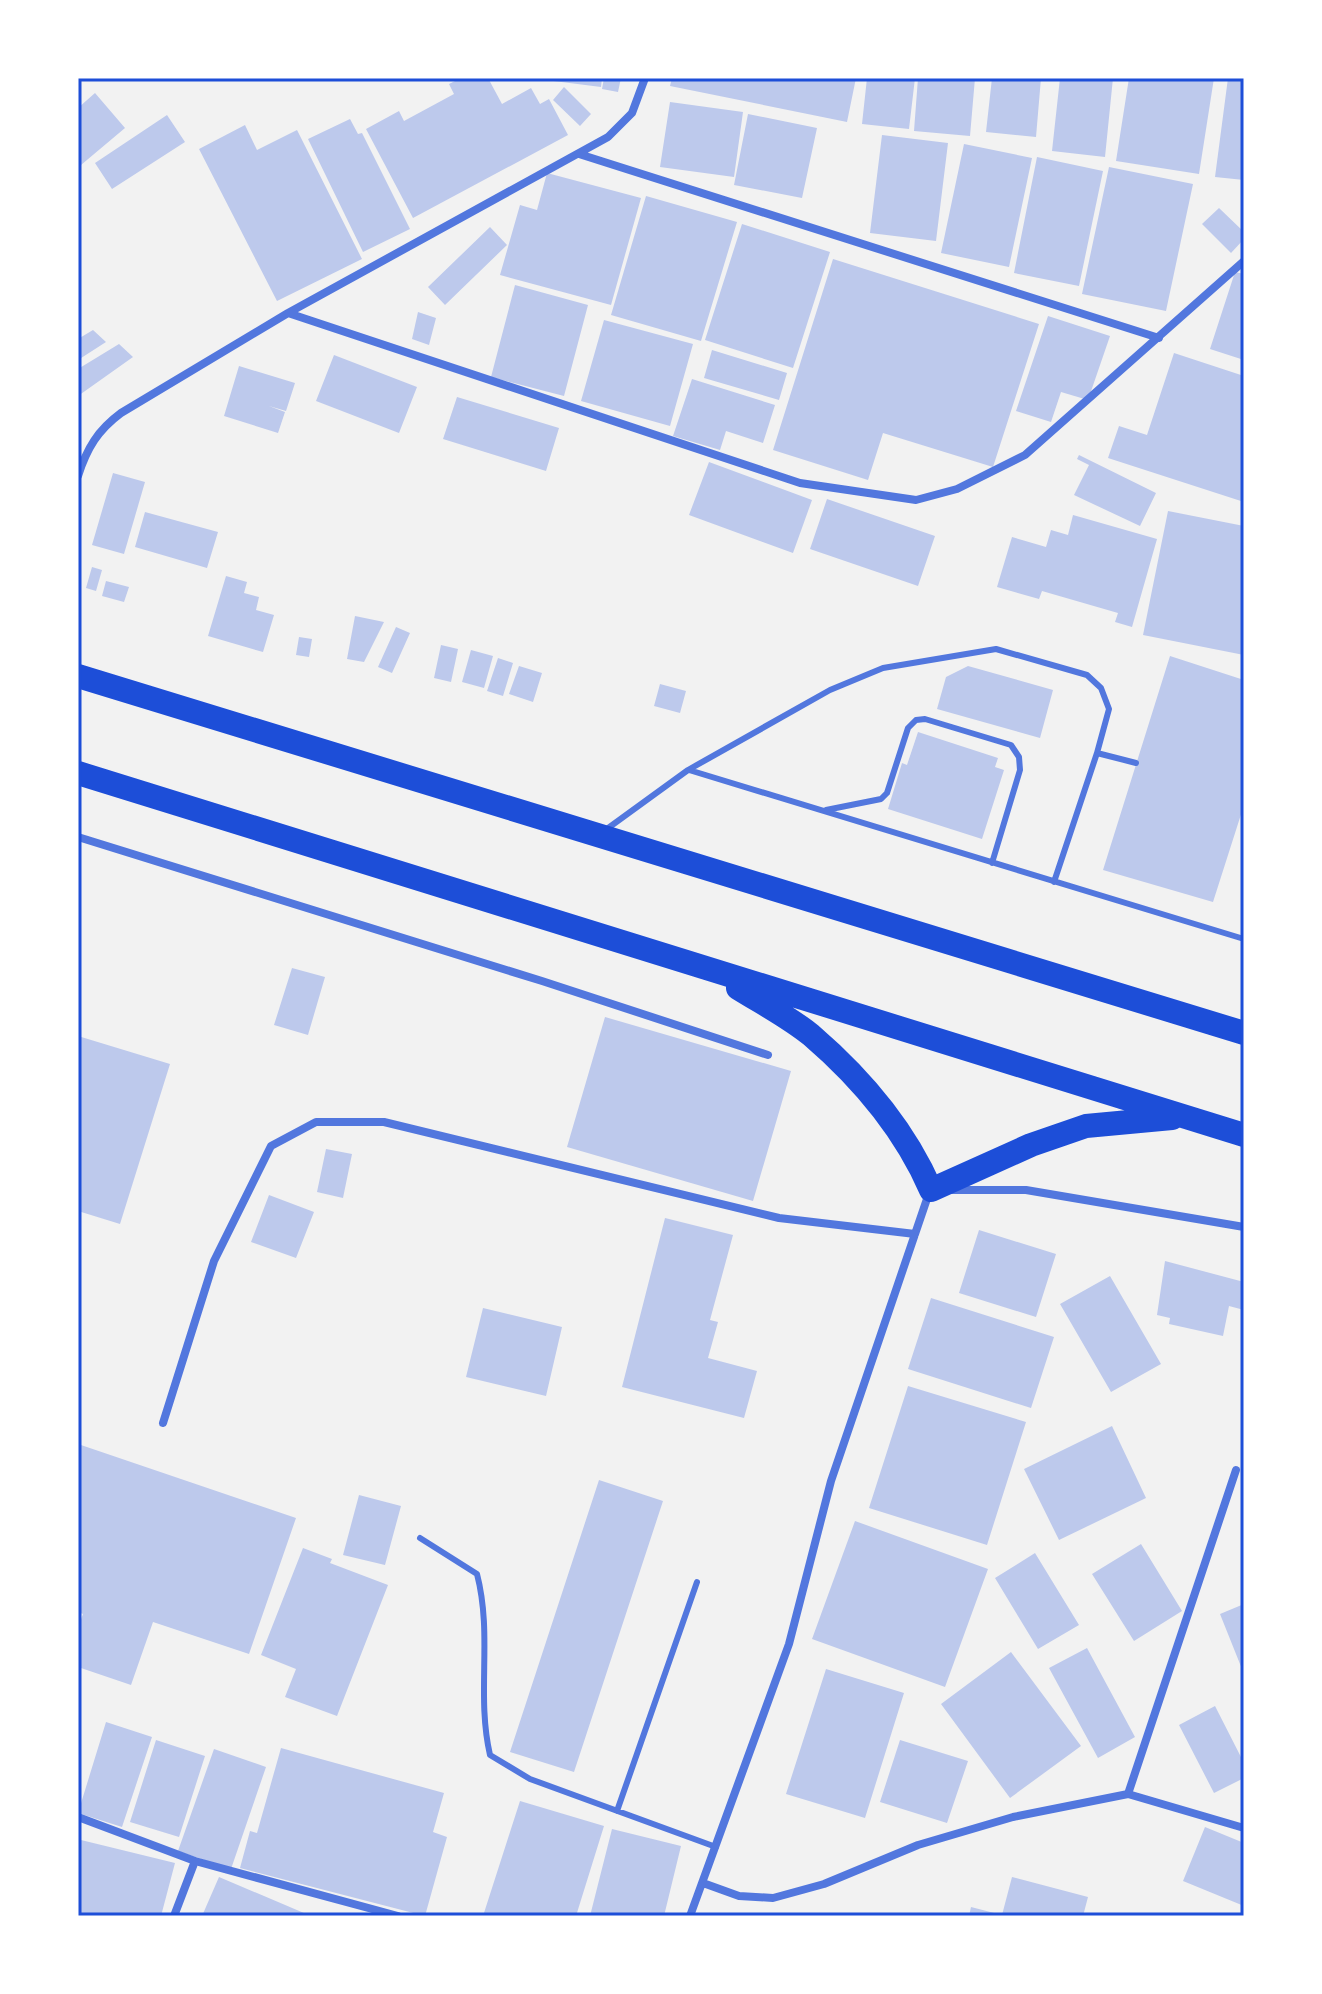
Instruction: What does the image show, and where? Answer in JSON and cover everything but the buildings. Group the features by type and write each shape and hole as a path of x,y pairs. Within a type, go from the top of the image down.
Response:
{"highway":[{"path":"78,676 1244,1033"},
{"path":"78,773 1244,1135"},
{"path":"713,971 809,1034 860,1083 914,1152 931,1190 1031,1145 1086,1126 1186,1117"}],"street":[{"path":"78,476 101,428 121,413 288,313 608,137 632,113 645,78"},
{"path":"579,154 1159,338"},
{"path":"288,313 800,483 916,500 957,489 1025,455 1244,261"},
{"path":"78,837 542,981 768,1055"},
{"path":"163,1423 214,1261 271,1146 316,1122 384,1122 779,1218 915,1234"},
{"path":"690,1916 789,1644 831,1481 931,1190 1026,1190 1244,1227"},
{"path":"1128,1794 1236,1470"},
{"path":"703,1883 739,1896 773,1898 824,1884 918,1845 1013,1817 1128,1794 1244,1828"},
{"path":"78,1817 195,1861 398,1916"},
{"path":"174,1916 195,1861"}],"lane":[{"path":"596,837 688,770 830,690 883,668 996,649 1087,675 1101,688 1109,709 1054,882"},
{"path":"823,811 881,799 887,793 908,728 916,720 925,719 1011,745 1019,757 1020,770 992,863"},
{"path":"1097,753 1136,763"},
{"path":"688,770 1244,939"},
{"path":"420,1538 477,1574 486,1609 484,1728 490,1755 530,1779 716,1847"},
{"path":"617,1811 697,1582"}]}
